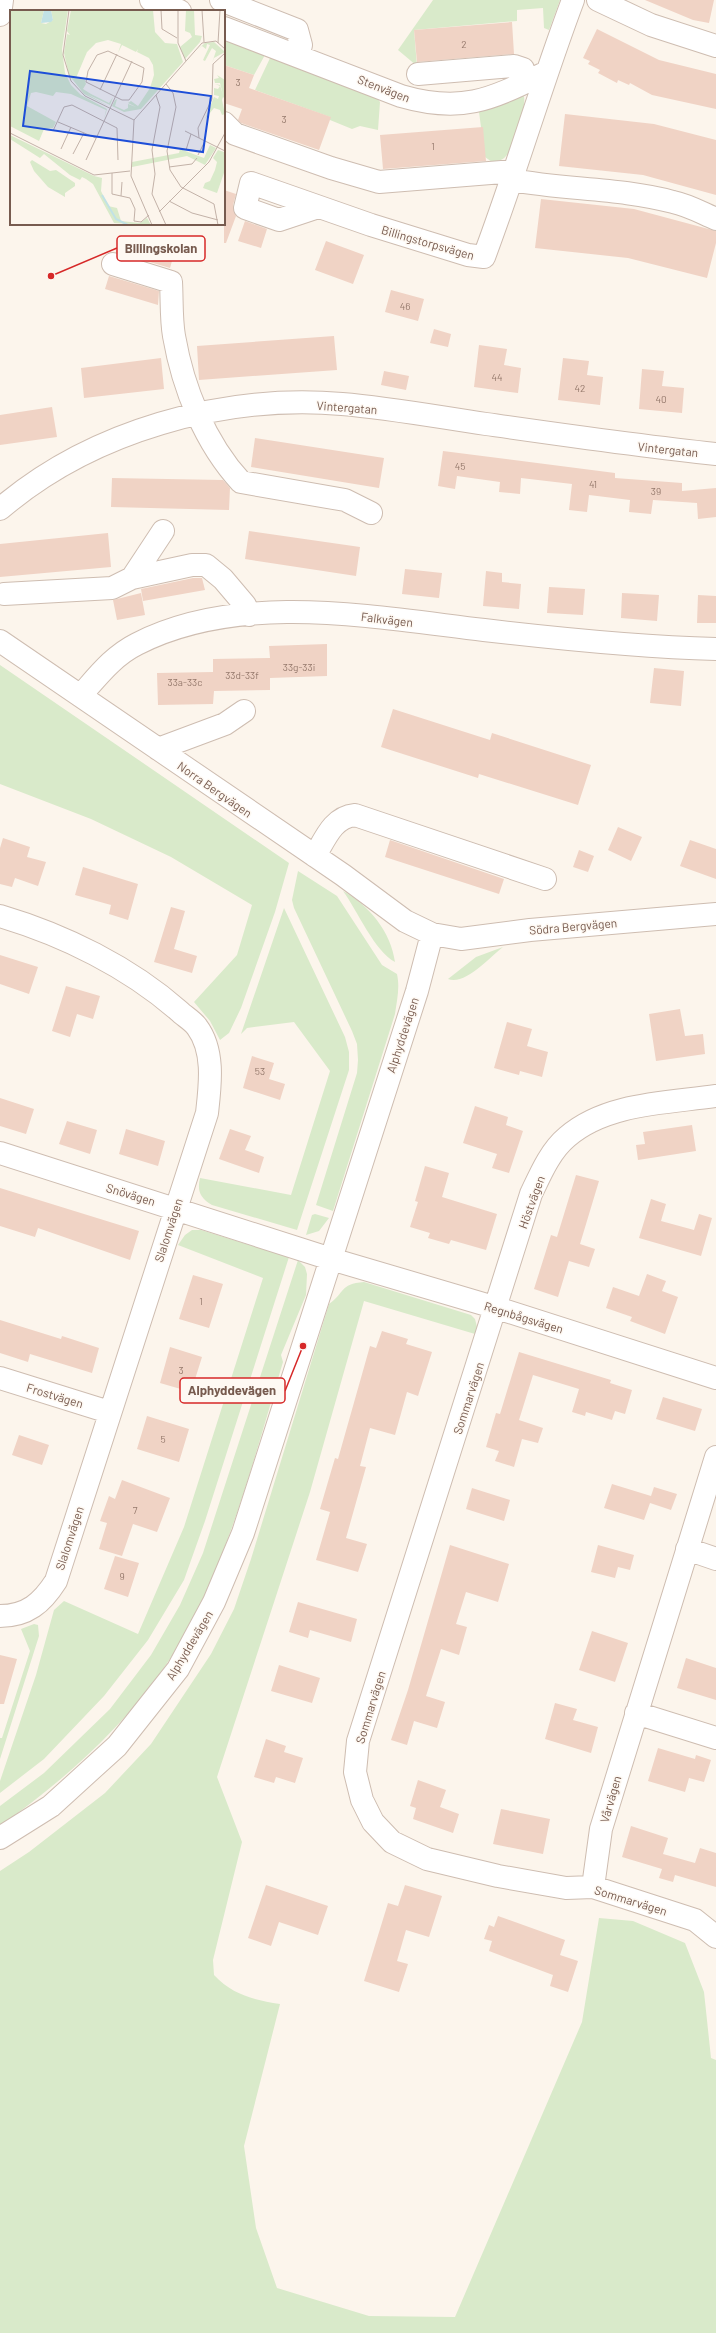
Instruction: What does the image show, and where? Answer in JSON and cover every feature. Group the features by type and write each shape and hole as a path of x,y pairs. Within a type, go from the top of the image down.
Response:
{"street":[{"path":"0,13 2,0"},
{"path":"221,0 297,30 301,46 298,55"},
{"name":"Billingstorpsvägen","path":"318,206 468,255 484,257 514,176 547,72 573,0"},
{"path":"598,0 651,25 716,46"},
{"path":"156,5 176,10"},
{"name":"Stenvägen","path":"225,28 298,55 401,96 426,104 451,105 471,103 526,82 547,72"},
{"path":"418,74 514,66 523,69 526,82"},
{"path":"225,124 235,134 332,168 379,182 514,176 541,186 644,195 675,202 716,219"},
{"path":"113,264 171,282 174,335 180,362 198,414 215,447 241,482 345,500 371,513"},
{"name":"Vintergatan","path":"0,509 25,487 96,449 147,428 198,414 246,407 341,404 650,447 716,454"},
{"path":"132,578 163,530"},
{"path":"4,594 112,588 132,578 192,565 206,565 220,576 244,605 249,615"},
{"name":"Falkvägen","path":"81,695 106,666 136,644 181,627 225,617 249,615 277,613 344,614 640,647 716,649"},
{"name":"Norra Bergvägen","path":"0,641 343,875 405,921 432,934"},
{"path":"158,749 225,724 244,711"},
{"path":"315,856 336,822 345,816 355,815 545,880"},
{"name":"Södra Bergvägen","path":"432,934 461,939 537,929 716,914"},
{"name":"Slalomvägen","path":"0,916 61,938 108,962 161,996 197,1027 207,1050 211,1079 207,1113 175,1208 56,1581 44,1599 36,1605 12,1616 0,1616"},
{"name":"Alphyddevägen","path":"0,1838 51,1806 117,1746 178,1669 214,1602 243,1533 417,991 432,934"},
{"name":"Höstvägen","path":"497,1308 531,1194 544,1166 567,1137 604,1115 652,1104 716,1096"},
{"name":"Snövägen","path":"0,1153 331,1259"},
{"name":"Regnbågsvägen","path":"331,1259 497,1308 716,1378"},
{"name":"Sommarvägen","path":"497,1308 358,1741 355,1772 362,1800 373,1822 392,1842 427,1859 498,1876 566,1888 593,1887 695,1920 716,1936"},
{"name":"Frostvägen","path":"0,1378 110,1412"},
{"name":"Vårvägen","path":"593,1887 601,1829 716,1457"},
{"path":"687,1549 716,1559"},
{"path":"636,1714 716,1738"}],"green space":[{"path":"433,0 560,0 549,30 544,28 543,8 517,10 517,21 414,30 417,66 398,50"},
{"path":"225,38 266,53 254,75 225,65"},
{"path":"271,56 377,98 380,102 378,130 360,126 352,129 330,120 330,117 255,90"},
{"path":"523,95 524,106 522,115 509,152 505,157 492,162 485,157 479,112"},
{"path":"0,665 289,863 275,912 241,1008 229,1033 220,1040 210,1021 194,1002 237,955 252,905 171,857 91,819 0,784"},
{"path":"298,871 337,896 382,965 397,974 398,979 398,994 395,1014 333,1211 316,1205 357,1073 357,1044 294,908 292,900"},
{"path":"343,891 362,904 377,920 389,940 395,962 380,949 373,940"},
{"path":"284,908 345,1037 349,1052 349,1070 297,1230 212,1205 202,1197 199,1190 200,1178 291,1195 330,1071 294,1022 247,1028 241,1034"},
{"path":"503,947 470,974 455,980 448,979 476,957"},
{"path":"315,1214 329,1218 319,1231 306,1235 312,1215"},
{"path":"192,1230 201,1230 289,1257 205,1521 184,1580 148,1640 104,1696 44,1759 0,1793 0,1781 36,1675 54,1610 64,1601 138,1634 184,1527 263,1278 178,1245 185,1235"},
{"path":"298,1260 305,1267 307,1274 306,1295 281,1355 283,1362 235,1519 212,1580 198,1610 180,1643 160,1673 137,1703 86,1757 0,1826 0,1806 44,1773 110,1709 151,1655 180,1605 203,1553"},
{"path":"364,1282 471,1315 475,1319 477,1327 475,1334 364,1301 310,1492 217,1777 242,1842 213,1960 214,1975 221,1982 244,1996 280,2004 244,2146 256,2228 277,2288 369,2316 455,2317 582,2022 599,1918 633,1921 685,1943 704,1992 711,2058 716,2060 716,2333 0,2333 0,1871 29,1852 105,1793 151,1744 211,1654 234,1609 251,1559 329,1304 346,1287"},
{"path":"34,1624 38,1625 39,1636 0,1759 0,1738 2,1738 30,1651 21,1629"}],"building":[{"path":"645,0 714,0 709,23 693,20"},
{"path":"512,22 514,54 417,62 414,30"},
{"path":"597,29 659,60 716,74 716,109 652,95 630,83 629,85 618,80 617,83 598,73 600,70 588,64 590,61 583,58"},
{"path":"225,65 254,75 249,88 331,117 319,150 241,123 238,120 242,109 225,103"},
{"path":"565,114 654,124 716,140 716,195 643,175 559,166"},
{"path":"483,127 486,161 383,169 380,135"},
{"path":"225,190 236,194 233,205 236,216 226,243 224,243"},
{"path":"541,199 634,209 716,231 716,243 707,278 628,258 535,248"},
{"path":"245,221 267,229 261,248 238,241"},
{"path":"120,238 174,254 170,268 116,252"},
{"path":"326,241 364,255 353,284 315,270"},
{"path":"109,276 159,291 158,305 105,289"},
{"path":"391,290 424,299 418,321 385,312"},
{"path":"434,329 451,334 448,347 430,343"},
{"path":"334,336 337,370 199,380 197,346"},
{"path":"479,345 507,349 504,365 521,368 518,393 474,387"},
{"path":"161,358 164,389 84,398 81,368"},
{"path":"563,358 589,361 587,375 603,377 600,405 558,400"},
{"path":"642,369 664,371 662,386 684,388 682,413 639,409"},
{"path":"384,371 409,376 406,390 381,385"},
{"path":"52,407 57,437 0,445 0,415"},
{"path":"255,438 384,458 379,488 251,467"},
{"path":"443,451 615,473 615,478 682,483 682,491 716,488 716,517 698,519 697,503 653,500 651,514 629,512 630,500 589,495 587,512 569,510 572,484 521,478 520,494 499,492 500,482 457,476 455,489 438,486"},
{"path":"112,478 223,480 230,488 229,510 111,507"},
{"path":"249,531 360,547 356,576 245,559"},
{"path":"108,533 111,567 0,577 0,544"},
{"path":"405,569 442,573 439,598 402,594"},
{"path":"486,571 502,573 502,582 521,584 519,609 483,606"},
{"path":"193,578 202,578 205,590 143,601 141,589"},
{"path":"549,587 585,589 583,615 547,613"},
{"path":"141,593 145,615 117,620 113,600"},
{"path":"622,593 659,595 657,621 621,618"},
{"path":"698,595 716,596 716,623 697,623"},
{"path":"327,644 327,676 270,678 270,690 214,691 213,704 158,705 157,673 213,672 213,659 270,658 269,646"},
{"path":"654,668 684,671 681,706 650,703"},
{"path":"393,709 490,740 492,733 591,765 578,805 479,774 478,778 381,747"},
{"path":"618,827 642,837 631,861 608,850"},
{"path":"3,838 30,847 27,857 46,862 38,886 15,878 12,887 0,884 0,848"},
{"path":"390,840 504,879 499,894 385,857"},
{"path":"690,840 716,849 716,879 680,866"},
{"path":"579,850 594,856 588,872 573,867"},
{"path":"83,867 138,884 128,920 109,914 111,905 75,895"},
{"path":"171,907 185,911 174,949 197,956 192,973 154,962"},
{"path":"0,955 38,967 29,994 0,984"},
{"path":"66,986 100,996 93,1019 77,1014 70,1037 52,1031"},
{"path":"680,1009 685,1036 703,1034 705,1054 656,1061 649,1014"},
{"path":"507,1022 532,1029 527,1046 548,1052 542,1077 520,1071 519,1075 494,1068"},
{"path":"252,1056 274,1063 269,1079 285,1084 280,1100 243,1088"},
{"path":"0,1098 34,1109 26,1134 0,1126"},
{"path":"475,1106 508,1117 506,1125 523,1131 509,1173 492,1168 497,1154 463,1143"},
{"path":"67,1121 97,1130 90,1154 59,1144"},
{"path":"692,1125 696,1151 638,1160 636,1145 645,1144 643,1132"},
{"path":"126,1129 165,1141 158,1166 119,1154"},
{"path":"230,1129 251,1136 245,1150 264,1157 259,1173 219,1159"},
{"path":"425,1166 449,1173 442,1197 497,1214 486,1250 451,1240 449,1244 428,1238 430,1233 410,1227 418,1202 415,1201"},
{"path":"576,1175 599,1181 580,1244 595,1249 589,1267 569,1261 558,1297 534,1289 551,1235 557,1237"},
{"path":"0,1188 139,1231 130,1260 38,1228 35,1237 0,1226"},
{"path":"651,1199 666,1204 661,1221 694,1230 699,1214 712,1218 701,1256 639,1238"},
{"path":"647,1274 666,1281 662,1291 678,1297 665,1334 630,1321 632,1317 606,1308 613,1287 639,1296"},
{"path":"193,1275 223,1284 209,1328 179,1319"},
{"path":"0,1320 61,1339 62,1336 99,1348 92,1373 30,1354 28,1362 0,1353"},
{"path":"382,1331 408,1339 406,1344 432,1352 418,1396 407,1392 395,1435 370,1428 360,1466 366,1467 346,1538 367,1544 358,1572 316,1560 330,1512 320,1509 335,1458 338,1459 370,1346 376,1348"},
{"path":"170,1347 202,1357 191,1392 160,1383"},
{"path":"519,1352 611,1380 610,1383 632,1390 625,1414 615,1411 612,1420 586,1412 585,1416 572,1412 579,1389 533,1375 519,1420 543,1428 538,1443 522,1439 514,1467 495,1461 499,1451 486,1447 496,1413 500,1414"},
{"path":"663,1397 702,1409 695,1431 656,1419"},
{"path":"147,1416 189,1429 179,1462 137,1449"},
{"path":"19,1435 49,1445 42,1465 12,1455"},
{"path":"122,1480 170,1498 157,1532 133,1524 122,1556 99,1549 107,1523 100,1521 109,1496 115,1499"},
{"path":"612,1484 651,1496 654,1487 677,1494 671,1510 650,1503 644,1520 604,1508"},
{"path":"472,1488 510,1500 504,1521 466,1509"},
{"path":"450,1545 509,1564 498,1602 466,1592 456,1624 467,1627 459,1655 441,1649 426,1696 445,1702 437,1728 414,1721 407,1745 391,1740 408,1690"},
{"path":"598,1545 634,1555 630,1570 618,1567 615,1578 591,1572"},
{"path":"115,1556 139,1563 128,1597 104,1589"},
{"path":"298,1602 357,1619 351,1642 310,1630 308,1638 289,1632"},
{"path":"592,1631 628,1643 615,1682 579,1670"},
{"path":"0,1655 17,1659 4,1704 0,1704"},
{"path":"686,1658 716,1668 716,1700 677,1688"},
{"path":"279,1665 320,1678 312,1703 271,1691"},
{"path":"555,1703 577,1709 573,1720 598,1727 591,1753 545,1739"},
{"path":"266,1739 286,1746 284,1752 303,1758 295,1783 276,1777 274,1783 254,1777"},
{"path":"658,1748 695,1759 696,1755 711,1760 704,1782 689,1778 685,1792 648,1781"},
{"path":"418,1780 446,1790 440,1807 459,1814 453,1833 413,1819 416,1808 410,1806"},
{"path":"501,1809 550,1819 543,1854 493,1844"},
{"path":"631,1826 668,1838 663,1854 695,1863 700,1848 716,1853 716,1887 675,1875 673,1882 659,1878 662,1869 622,1857"},
{"path":"266,1885 328,1906 318,1935 279,1922 271,1946 248,1938"},
{"path":"405,1885 442,1896 429,1937 406,1930 397,1961 408,1964 399,1992 364,1981 388,1903 398,1906"},
{"path":"498,1916 565,1940 560,1955 578,1961 568,1992 550,1986 553,1975 489,1951 492,1941 484,1939 489,1925 494,1927"}],"place":[{"name":"Billingskolan","path":"51,276"},
{"name":"Alphyddevägen","path":"303,1346"}]}
